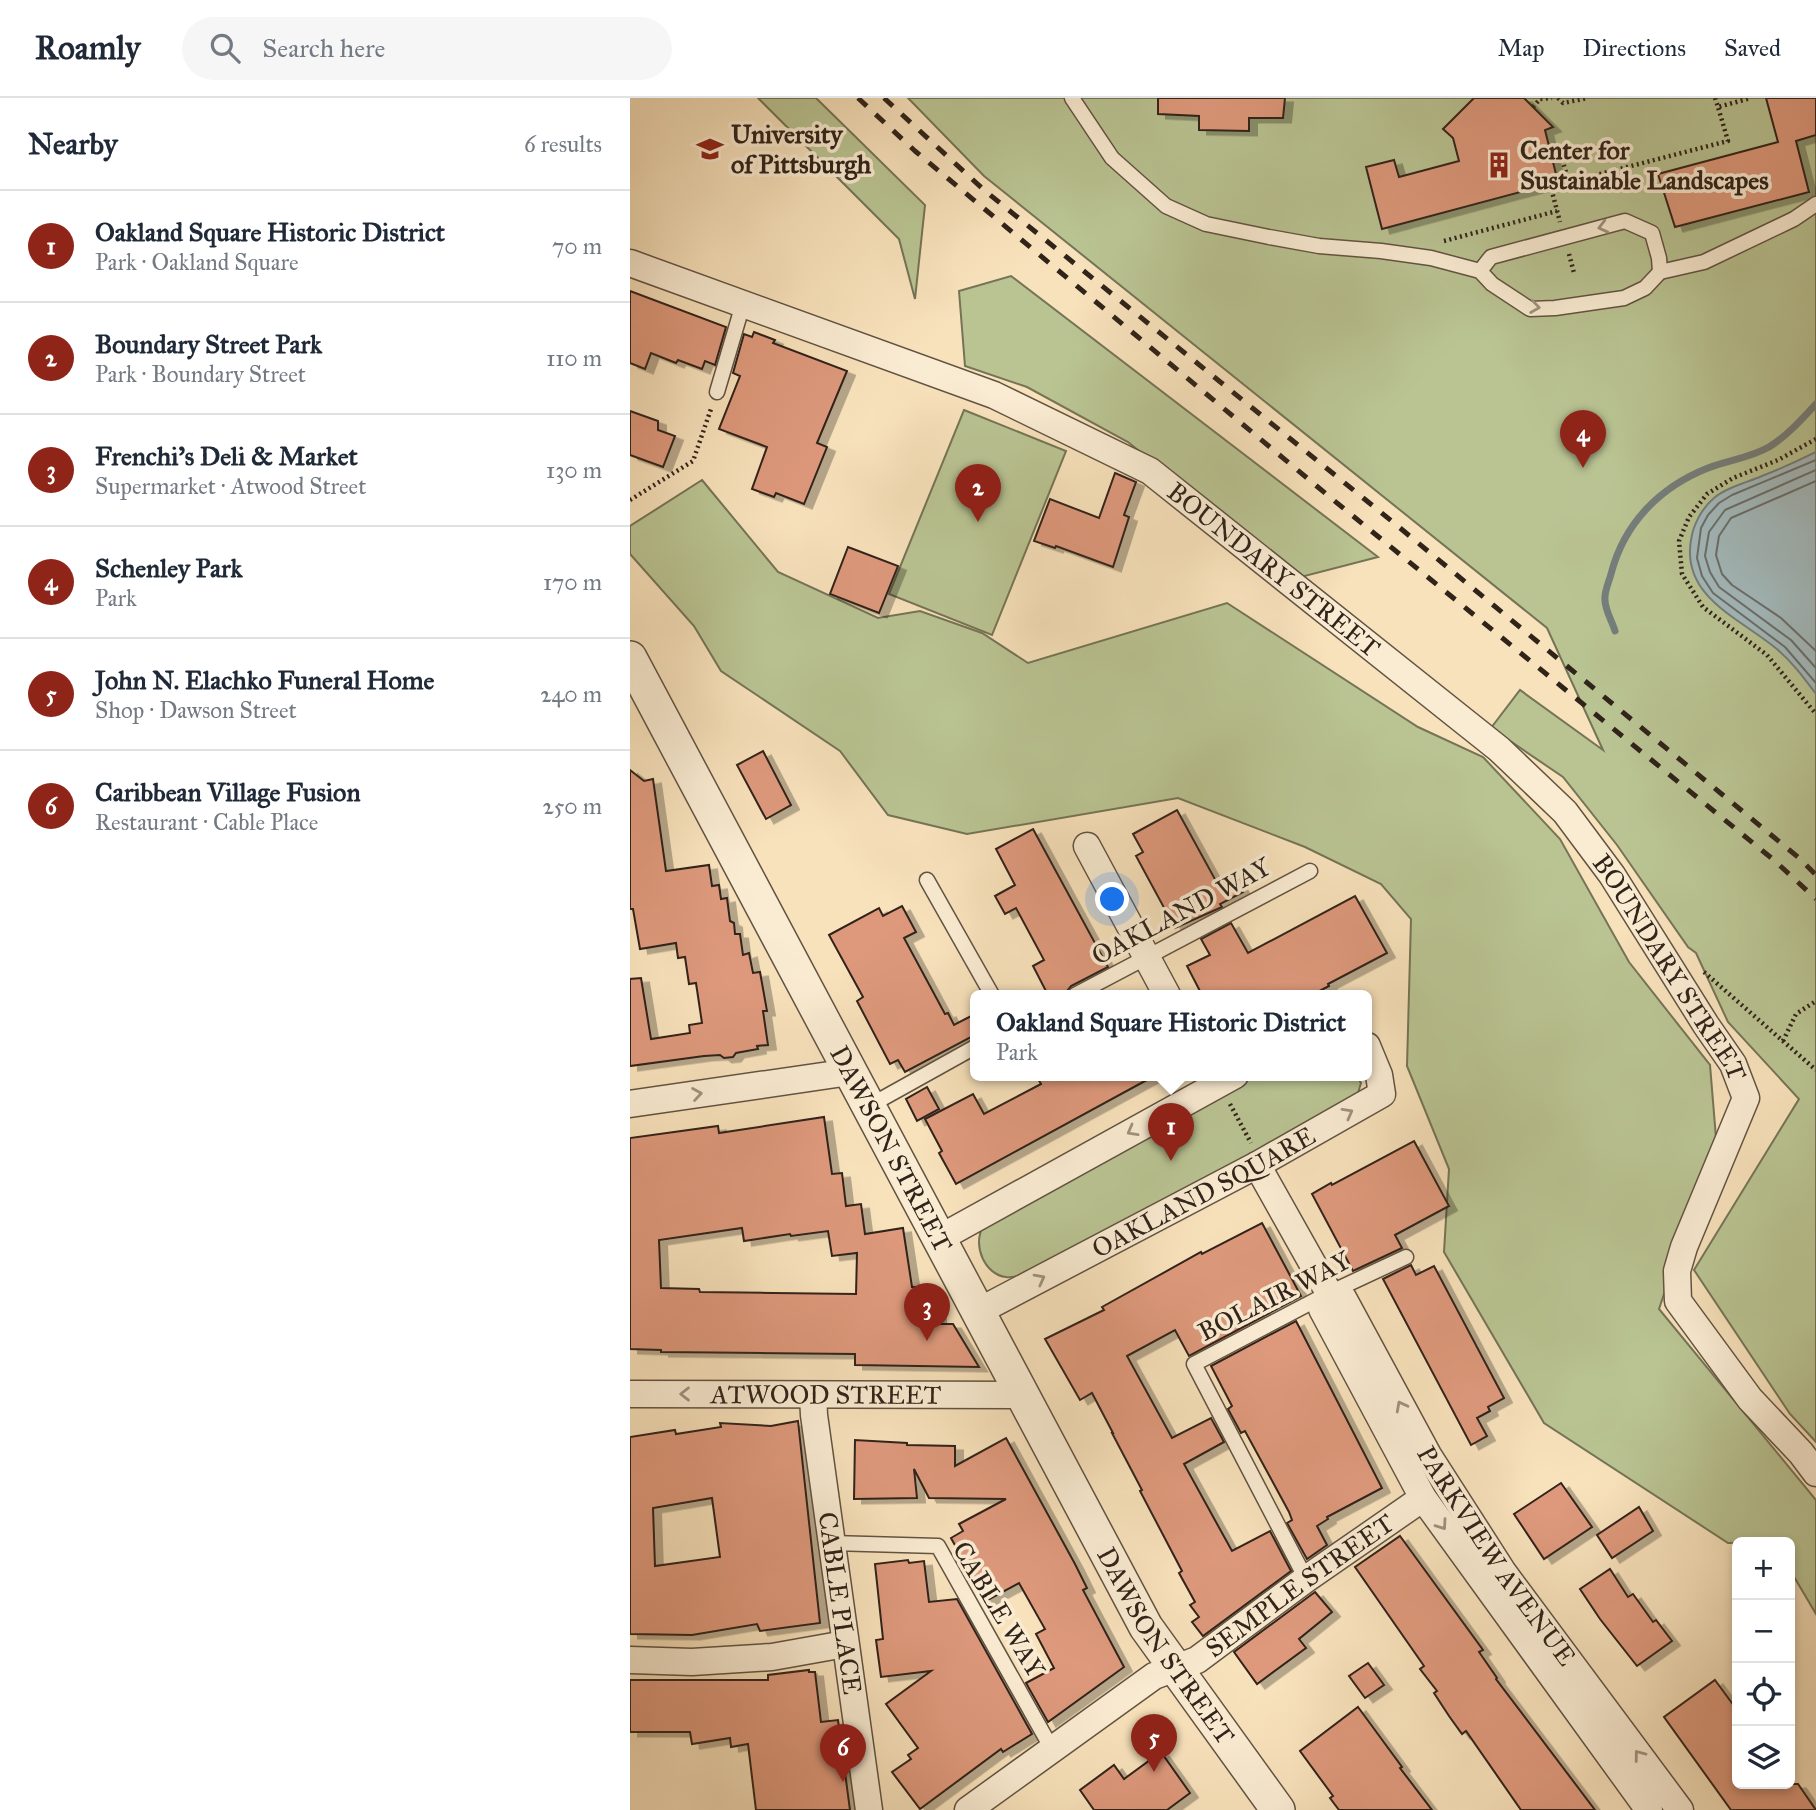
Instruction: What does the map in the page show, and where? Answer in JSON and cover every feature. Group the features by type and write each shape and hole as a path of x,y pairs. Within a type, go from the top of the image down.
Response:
{"street":[{"name":"BOUNDARY STREET","path":"630,263 994,396 1150,471 1499,750 1565,812 1612,875 1733,1064 1746,1098 1684,1247 1677,1271 1678,1301 1750,1399 1816,1472"},
{"name":"DAWSON STREET","path":"630,658 1146,1627 1278,1810"},
{"path":"1087,846 1164,990"},
{"name":"OAKLAND SQUARE","path":"979,1311 1256,1157 1382,1094 1379,1075 1372,1058"},
{"path":"630,1104 850,1072"},
{"path":"940,1238 1221,1083"},
{"name":"PARKVIEW AVENUE","path":"1256,1157 1329,1293 1343,1298 1417,1461 1494,1578 1665,1807"},
{"name":"ATWOOD STREET","path":"630,1394 1022,1395"},
{"name":"CABLE PLACE","path":"813,1395 869,1810"},
{"name":"PARKVIEW AVENUE","path":"1417,1461 1423,1498 1494,1578"},
{"name":"SEMPLE STREET","path":"968,1810 1154,1676 1197,1660 1306,1579 1423,1498"},
{"path":"630,1660 692,1661 772,1657 845,1644"}],"lane":[{"path":"1072,98 1112,158 1166,206 1206,224 1319,246 1431,258 1479,271 1492,284 1530,309 1623,299 1645,288 1660,272 1704,262 1794,219 1816,204"},
{"path":"1479,271 1491,257 1625,221 1652,233 1660,258 1660,272"},
{"path":"717,392 743,304"},
{"name":"OAKLAND WAY","path":"1085,990 1310,871"},
{"path":"927,880 989,990"},
{"path":"869,1106 970,1050"},
{"name":"BOLAIR WAY","path":"1306,1579 1194,1364 1329,1293 1406,1257"},
{"name":"CABLE WAY","path":"831,1543 938,1546 1052,1749"}],"path":[{"path":"1533,107 1540,98 1552,98"},
{"path":"1558,98 1563,103 1588,98"},
{"path":"1559,149 1569,182 1728,141 1715,98"},
{"path":"1718,107 1751,98"},
{"path":"1431,258 1434,243 1557,211"},
{"path":"630,500 693,461 717,392"},
{"path":"1816,439 1778,460 1733,478 1707,494 1689,517 1679,541 1682,574 1703,607 1768,655 1816,714"},
{"path":"1700,968 1816,1070"},
{"path":"1783,1041 1796,1014 1816,1000"},
{"path":"1221,1083 1256,1157"}],"green space":[{"path":"758,98 816,98 925,205 915,299 899,239"},
{"path":"908,98 1816,98 1816,1442 1790,1414 1694,1270 1799,1099 1728,1022 1696,953 1688,947 1617,845 1563,777 1491,728 1520,690 1603,750 1547,628 984,176"},
{"path":"1011,276 1378,557 1297,578 1128,442 1027,387 965,366 959,291"},
{"path":"964,410 1066,451 992,635 889,594"},
{"path":"702,480 778,572 878,618 920,611 982,633 1028,663 1227,603 1418,727 1483,757 1560,839 1629,962 1710,1065 1716,1138 1659,1309 1816,1500 1816,1614 1795,1578 1795,1537 1732,1537 1732,1543 1728,1543 1544,1423 1444,1252 1449,1169 1407,1066 1411,919 1381,884 1305,847 1178,798 967,834 888,815 840,751 721,671 694,626 630,554 630,526"},
{"path":"1246,1081 1361,1083 1358,1093 1346,1103 1023,1275 999,1275 992,1271 982,1258 980,1234 983,1227 996,1215"}],"water":[{"path":"1816,452 1816,694 1783,655 1717,605 1695,577 1690,560 1694,529 1702,512 1714,498 1731,488"}],"building":[{"path":"1158,98 1285,98 1283,118 1249,118 1249,131 1199,130 1199,116 1158,114"},
{"name":"Center for Sustainable Landscapes","path":"1474,98 1524,98 1553,127 1545,130 1558,182 1382,229 1366,167 1394,160 1399,177 1459,161 1453,138 1443,129"},
{"path":"1766,98 1816,98 1816,135 1796,141 1809,192 1675,227 1658,174 1778,142"},
{"path":"630,291 726,327 715,365 705,361 702,369 651,353 645,369 630,363"},
{"path":"754,332 775,340 773,343 847,371 817,443 827,447 804,504 776,493 774,497 752,489 767,447 719,429 740,376 733,373 744,334 752,337"},
{"path":"630,411 658,421 658,430 675,436 663,467 630,455"},
{"path":"1115,473 1136,482 1124,515 1129,517 1113,567 1056,546 1055,548 1034,541 1050,499 1099,518"},
{"path":"848,547 898,566 879,613 830,594"},
{"path":"763,751 791,805 766,819 737,765"},
{"path":"630,770 644,781 653,779 666,871 709,865 712,886 719,885 721,899 727,898 730,921 734,923 735,934 740,934 743,955 749,953 753,973 760,972 767,1011 763,1011 768,1045 736,1053 733,1057 704,1056 630,1066 630,979 641,978 651,1039 690,1033 689,1025 702,1023 696,983 689,984 685,957 678,958 676,943 640,949 633,909 630,909"},
{"path":"1177,810 1217,883 1233,874 1243,892 1220,904 1222,907 1175,928 1136,856 1143,852 1133,834"},
{"path":"1033,829 1108,967 1068,990 1045,990 1033,966 1044,960 1016,908 1005,914 995,896 1015,885 996,849"},
{"path":"1355,896 1387,953 1321,990 1199,990 1187,966 1210,955 1201,939 1231,923 1248,953"},
{"path":"902,906 916,932 904,938 945,1014 948,1013 954,1025 970,1017 970,1038 905,1072 898,1060 890,1064 857,1001 863,997 829,935 879,908 883,916"},
{"path":"1039,1081 1145,1081 956,1184 925,1119 973,1094 984,1114 1041,1084"},
{"path":"927,1087 939,1109 917,1121 906,1099"},
{"path":"824,1117 832,1174 842,1173 846,1206 861,1204 865,1234 903,1228 912,1287 930,1287 930,1295 938,1295 938,1324 953,1324 979,1367 855,1365 855,1354 661,1352 630,1349 630,1138 718,1126 719,1133","holes":["742,1228 744,1241 828,1231 832,1256 857,1253 856,1294 700,1292 699,1289 661,1288 659,1240"]},
{"path":"1414,1141 1449,1206 1395,1235 1402,1248 1353,1271 1312,1194"},
{"path":"1262,1223 1301,1296 1189,1356 1175,1330 1127,1356 1172,1438 1211,1418 1224,1442 1184,1464 1232,1551 1270,1531 1291,1571 1203,1636 1192,1622 1199,1617 1190,1605 1195,1602 1179,1573 1182,1571 1092,1393 1080,1400 1045,1339 1104,1310 1102,1307 1201,1252 1202,1254"},
{"path":"1411,1265 1416,1275 1434,1266 1504,1398 1488,1407 1490,1411 1477,1418 1487,1436 1471,1445 1383,1279"},
{"path":"1296,1321 1382,1488 1327,1517 1328,1519 1317,1526 1327,1545 1307,1559 1287,1523 1292,1520 1289,1512 1245,1431 1241,1433 1228,1409 1232,1406 1211,1366"},
{"path":"798,1421 820,1623 760,1631 757,1624 692,1635 630,1634 630,1437 721,1427 720,1423 771,1426","holes":["712,1498 720,1557 655,1566 653,1508"]},
{"path":"1006,1438 1075,1564 1087,1588 1083,1590 1124,1667 1048,1722 1026,1683 1054,1668 1036,1634 1045,1629 1019,1583 986,1601 951,1538 963,1531 959,1524 1006,1499 929,1498 914,1469 917,1498 854,1499 855,1440 955,1446 955,1466"},
{"path":"1561,1483 1592,1527 1544,1559 1514,1514"},
{"path":"1639,1507 1653,1531 1612,1558 1597,1535"},
{"path":"1400,1536 1483,1650 1479,1652 1496,1679 1595,1810 1521,1810 1466,1731 1462,1734 1449,1716 1434,1693 1437,1691 1420,1669 1424,1666 1355,1567"},
{"path":"908,1560 909,1563 924,1561 929,1602 957,1599 1032,1734 1003,1752 1001,1749 920,1809 892,1772 911,1759 908,1755 918,1748 886,1704 931,1671 881,1677 876,1640 883,1639 875,1564"},
{"path":"1610,1569 1628,1597 1633,1594 1653,1622 1656,1620 1672,1641 1637,1666 1580,1589"},
{"path":"1315,1592 1332,1612 1299,1639 1306,1648 1257,1684 1234,1652"},
{"path":"1368,1663 1384,1685 1365,1698 1349,1676"},
{"path":"809,1670 815,1672 821,1722 838,1720 850,1810 756,1810 748,1744 731,1747 730,1738 692,1744 690,1732 630,1732 630,1680 768,1680 768,1675"},
{"path":"1715,1680 1732,1703 1732,1789 1795,1789 1795,1784 1798,1784 1816,1810 1731,1810 1664,1717"},
{"path":"1358,1707 1432,1810 1339,1810 1330,1798 1333,1796 1300,1751"},
{"path":"1161,1752 1190,1793 1167,1810 1094,1810 1080,1790 1114,1765 1124,1779"}],"waterway":[{"path":"1615,631 1606,608 1606,590 1625,539 1646,509 1674,485 1691,476 1769,447 1788,433 1816,404"}],"railway":[{"path":"858,98 915,151 1331,498 1775,861 1816,899"},
{"path":"884,98 984,190 1394,523 1799,858 1816,875"}],"place":[{"name":"University of Pittsburgh","path":"710,149"},
{"name":"Center for Sustainable Landscapes","path":"1499,165"},
{"name":"Schenley Park","path":"1583,468"},
{"name":"Boundary Street Park","path":"978,522"},
{"name":"Oakland Square Historic District","path":"1171,1161"},
{"name":"Frenchi's Deli & Market","path":"927,1341"},
{"name":"John N. Elachko Funeral Home","path":"1154,1772"},
{"name":"Caribbean Village Fusion","path":"843,1782"}]}
